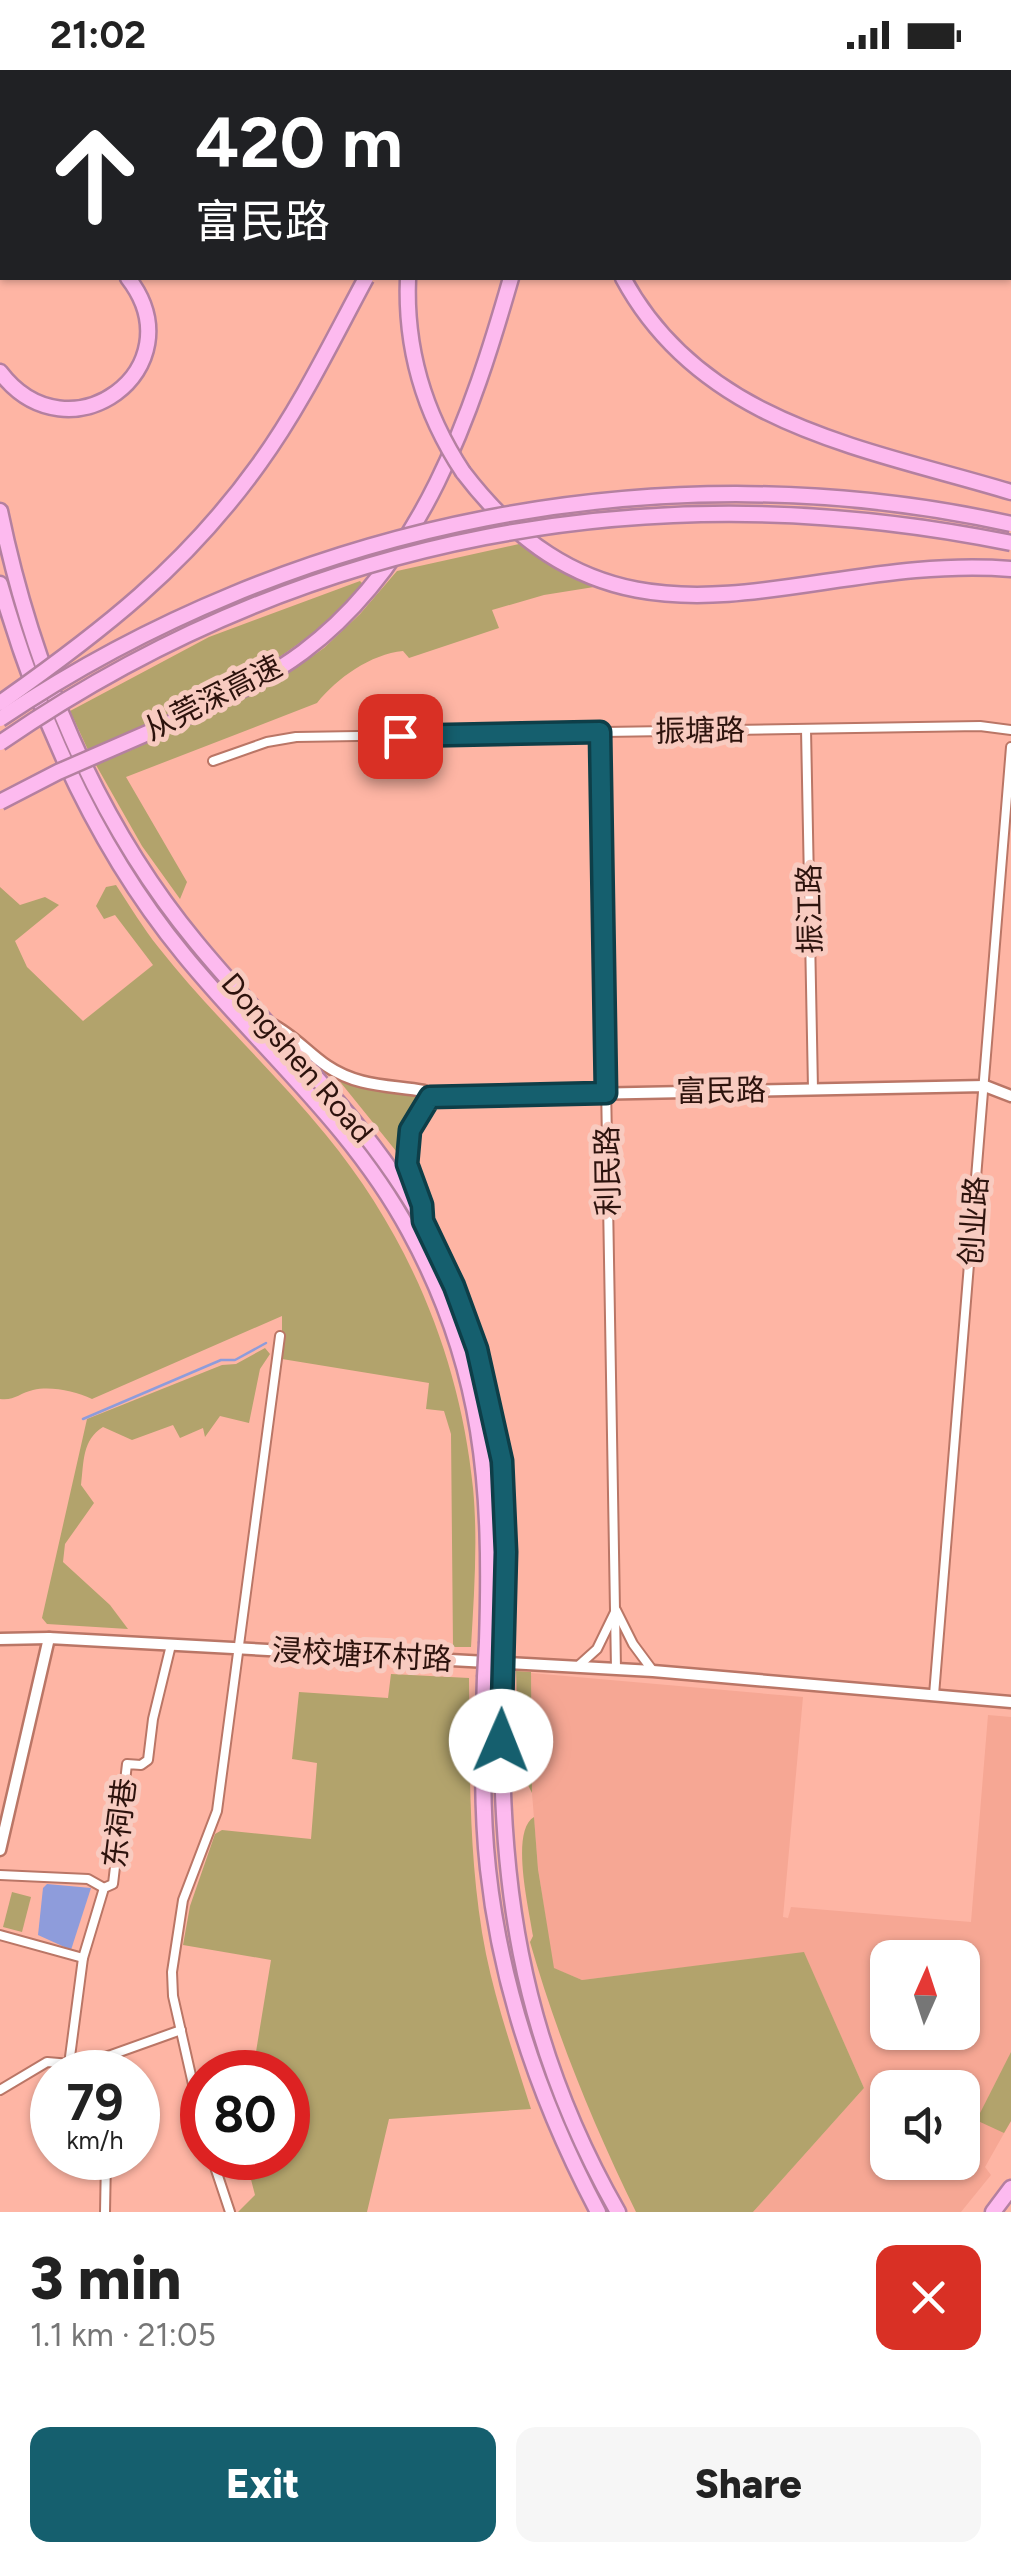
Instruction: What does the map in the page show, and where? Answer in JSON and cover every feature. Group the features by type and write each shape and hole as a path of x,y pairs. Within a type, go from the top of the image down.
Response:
{"highway":[{"path":"0,372 25,397 58,409 89,408 113,397 140,366 148,336 146,311 129,280"},
{"path":"0,703 122,614 212,522 280,433 365,280"},
{"path":"408,280 409,324 418,375 436,426 463,472 515,529 575,568 638,590 703,597 756,594 910,570 1011,570"},
{"name":"从莞深高速","path":"0,802 256,682 304,651 347,613 384,570 417,522 440,475 485,359 509,280"},
{"path":"624,280 675,350 747,404 813,432 1011,492"},
{"path":"0,719 122,647 216,600 356,549 472,520 619,499 736,493 853,499 1011,524"},
{"name":"Dongshen Road","path":"0,512 22,604 44,669 114,826 175,917 357,1123 423,1221 470,1328 494,1416 506,1506 502,1831 518,1944 537,2020 563,2094 618,2212"},
{"path":"0,742 105,678 222,619 344,573 472,540 617,518 753,512 876,521 1011,543"},
{"name":"Dongshen Road","path":"0,584 15,634 60,748 112,856 184,956 358,1152 397,1210 429,1271 461,1354 481,1441 489,1530 485,1832 501,1948 532,2062 598,2212"},
{"path":"0,607 15,634"},
{"path":"993,2212 1011,2188"}],"street":[{"name":"振塘路","path":"213,761 267,742 296,737 980,726 1011,730"},
{"name":"振江路","path":"806,729 813,1089"},
{"name":"利民路","path":"600,732 616,1669"},
{"name":"创业路","path":"934,1695 1011,747"},
{"name":"富民路","path":"264,1020 282,1029 323,1064 354,1081 424,1091 430,1097 984,1086 1011,1096"},
{"path":"423,1221 422,1205 407,1164 406,1146 410,1130 430,1097"},
{"path":"185,2050 172,1984 176,1936 191,1878 214,1824 280,1336"},
{"name":"利民路","path":"577,1667 598,1648 616,1610"},
{"name":"利民路","path":"616,1610 632,1644 653,1671"},
{"path":"0,1850 49,1638"},
{"name":"浸校塘环村路","path":"0,1639 49,1638 653,1671 1011,1702"},
{"name":"东祠巷","path":"70,2050 82,1958 104,1888 113,1884 127,1764 141,1765 148,1760 171,1645"},
{"path":"0,1875 88,1879 104,1888"},
{"path":"0,1935 82,1958"},
{"path":"126,2050 181,2030"},
{"path":"0,2090 30,2072"},
{"path":"104,2212 105,2180"},
{"path":"219,2180 230,2212"}],"shaded area":[{"path":"519,544 594,587 544,595 492,610 499,628 409,658 403,651 379,657 345,676 317,703 126,777 187,882 180,899 142,846 96,765 194,723 283,677 324,648 397,571"},
{"path":"360,581 364,585 335,614 270,663 200,701 88,750 70,711 209,637"},
{"path":"116,885 179,972 326,1135 356,1174 406,1257 443,1346 466,1440 475,1527 471,1647 453,1647 451,1434 444,1411 426,1409 429,1383 282,1359 282,1316 92,1399 47,1389 0,1399 0,887 20,905 45,897 59,905 15,941 27,967 83,1021 153,965 115,915 104,919 96,906 106,887"},
{"path":"337,1078 368,1089 418,1096 419,1106 402,1133 400,1156"},
{"path":"265,1348 270,1354 260,1369 249,1423 220,1416 205,1437 203,1428 180,1438 173,1425 132,1440 103,1427 91,1438 81,1485 94,1503 65,1544 63,1562 110,1605 128,1629 47,1624 42,1618 87,1419 222,1365 236,1364"},
{"path":"516,1671 531,1672 532,1793 519,1767"},
{"path":"531,1673 803,1697 783,1917 788,1918 791,1907 971,1922 988,1715 1011,1717 1011,2121 985,2167 991,2175 961,2212 753,2212 864,2088 804,1953 582,1980 553,1968 532,1793"},
{"path":"391,1674 469,1678 471,1816 480,1920 495,1993 531,2109 389,2119 367,2212 238,2212 255,2195 251,2180 310,2180 310,2050 256,2050 271,1960 183,1945 190,1906 215,1834 222,1830 311,1839 317,1763 292,1759 299,1692 388,1698"},
{"path":"534,1817 554,1968 582,1980 804,1952 864,2088 753,2212 636,2212 577,2079 530,1942 533,1936 522,1854 527,1825"},
{"path":"12,1892 31,1897 22,1932 3,1927"},
{"path":"1011,2052 1011,2121 1004,2133 980,2122 980,2113"}],"water":[{"path":"47,1884 91,1888 71,1950 38,1935 43,1888"}],"waterway":[{"path":"83,1419 221,1360 235,1360 266,1343"}],"route":[{"path":"400,736 600,732 606,1093 430,1097 410,1130 406,1146 407,1164 422,1205 423,1221 454,1286 477,1349 502,1461 506,1552 501,1741"}]}
